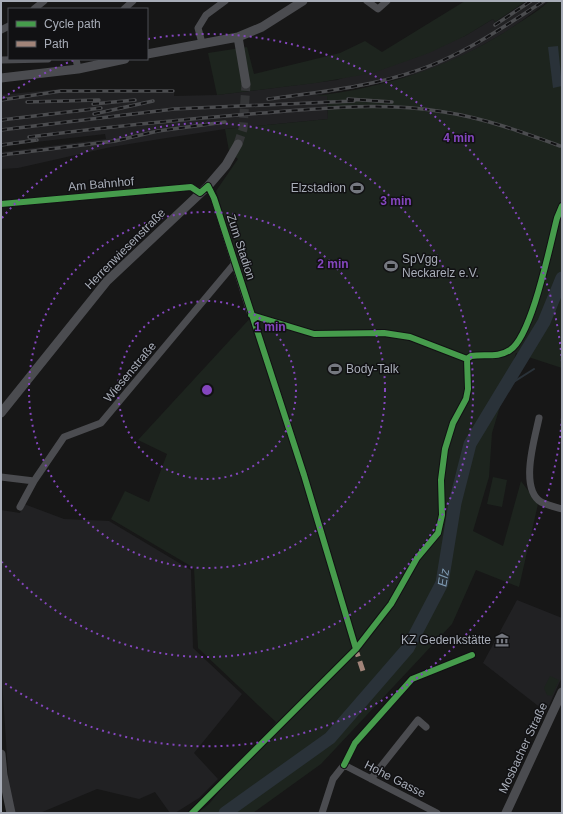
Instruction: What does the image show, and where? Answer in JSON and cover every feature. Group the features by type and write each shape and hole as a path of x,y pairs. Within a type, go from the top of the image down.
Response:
{"street":[{"path":"35,8 44,1"},
{"path":"202,43 198,28 206,16 225,1"},
{"path":"148,54 238,37 262,27 303,1"},
{"path":"367,1 378,9 387,1"},
{"path":"238,37 246,84"},
{"path":"76,60 78,69"},
{"path":"1,78 78,69 120,60"},
{"name":"Herrenwiesenstraße","path":"1,413 107,281 208,186 226,165 238,144"},
{"name":"Am Bahnhof","path":"1,204 191,186 200,193"},
{"name":"Zum Stadion","path":"208,186 214,198 251,315"},
{"name":"Wiesenstraße","path":"20,507 39,472 64,437 101,423 235,263"},
{"path":"539,418 529,462 531,483 534,493 540,501 562,509"},
{"path":"1,477 34,480"},
{"name":"Mosbacher Straße","path":"506,813 562,692"},
{"path":"371,780 418,720 426,727"},
{"path":"1,754 2,775 11,813"},
{"name":"Hohe Gasse","path":"322,813 332,779 344,765 437,813"}],"shaded area":[{"path":"465,1 526,1 495,22 493,19 465,36 429,53 373,73 316,83 217,95 208,53 247,47 254,74 340,53 365,41 382,52"},
{"path":"527,1 549,1 506,32 465,55 429,71 376,84 319,95 327,96 328,119 225,129 111,147 18,168 1,169 1,152 106,139 105,134 1,146 1,95 60,89 174,90 174,96 217,95 337,80 465,36 493,19 495,22"},
{"path":"549,1 562,1 562,368 516,353 492,433 489,477 473,531 503,546 521,481 538,504 519,587 476,570 452,624 321,764 253,813 198,813 209,804 276,722 198,648 194,568 111,519 125,491 149,502 167,454 138,440 254,314 216,191 238,159 229,151 225,129 328,119 327,96 315,96 368,87 419,73 444,63 468,53 491,40 541,8"},
{"path":"558,46 562,86 553,88 548,47"},
{"path":"493,477 507,480 502,507 487,504"},
{"path":"24,504 64,519 109,521 191,570 193,648 242,694 194,753 218,779 199,798 175,813 170,813 155,792 139,799 97,789 40,813 14,813 10,804 1,664 1,510 20,513"},
{"path":"517,600 562,618 562,677 546,712 483,663"},
{"path":"550,676 559,680 552,696 547,695 544,688"}],"waterway":[{"name":"Elz","path":"225,813 330,738 408,648 442,583 455,503 470,444 544,322 562,278"},
{"path":"504,388 534,369"}],"tunnel":[{"path":"238,144 243,129 246,84"}],"railway":[{"path":"495,25 531,1"},
{"path":"268,99 362,85 386,80 431,66 476,44 544,1"},
{"path":"1,100 61,91 173,91"},
{"path":"348,99 392,102"},
{"path":"27,102 99,100"},
{"path":"93,104 135,100"},
{"path":"94,114 153,101"},
{"path":"1,130 174,109 354,101"},
{"path":"29,137 204,118 308,109 399,107 444,112 474,118 503,126 560,146"},
{"path":"1,120 101,108"},
{"path":"1,155 115,141 158,131 225,122"},
{"path":"1,145 37,140"}],"marked path":[{"path":"355,647 363,671"}],"cycle path":[{"path":"1,204 191,187 200,193 208,186 214,198 304,475 356,649"},
{"path":"467,359 471,356 501,354 510,350 518,341 526,327 533,309 557,218 562,206"},
{"path":"251,315 314,334 384,333 410,337 467,359"},
{"path":"192,813 356,649 391,604 417,558 438,533 442,515 441,480 445,449 453,423 466,399 468,389 467,359"},
{"path":"344,765 355,743 412,679 472,655"}],"place":[{"name":"Elzstadion","path":"357,188"},
{"name":"SpVgg Neckarelz e.V.","path":"391,266"},
{"name":"Body-Talk","path":"335,369"},
{"name":"KZ Gedenkstätte","path":"502,640"}]}
